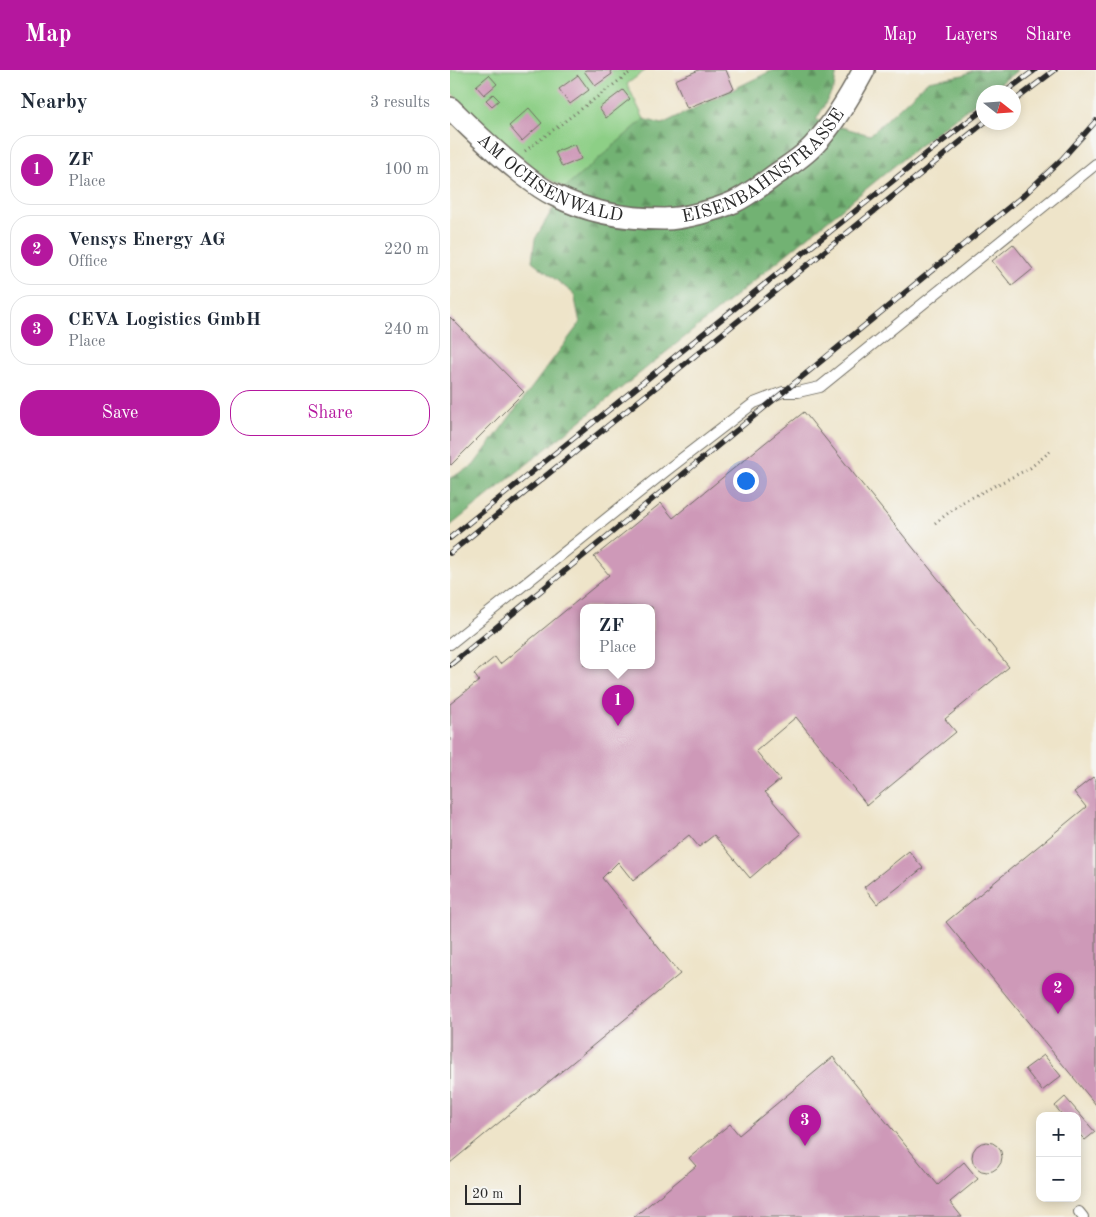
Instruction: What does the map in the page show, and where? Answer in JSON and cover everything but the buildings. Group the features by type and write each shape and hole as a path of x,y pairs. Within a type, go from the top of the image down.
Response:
{"street":[{"name":"EISENBAHNSTRASSE","path":"635,217 666,219 696,215 734,202 760,186 813,147 827,130 864,70"},
{"name":"AM OCHSENWALD","path":"450,108 482,140 509,163 534,183 554,195 605,213 635,217"}],"lane":[{"path":"450,644 667,470 754,403 783,392 798,392 820,387 1096,164"}],"path":[{"path":"509,163 627,72 633,70"},
{"path":"935,523 963,502 1030,468 1053,449"}],"green space":[{"path":"450,70 646,70 627,84 644,119 565,188 543,176 484,126 450,91"},
{"path":"773,70 837,70 834,88 816,120 870,135 928,81 963,75 974,70 1018,70 998,85 976,85 976,102 926,140 450,526 450,478 473,466 580,323 574,294 532,261 535,239 565,188 644,119 662,124"}],"railway":[{"path":"1015,85 1035,70"},
{"path":"1021,96 1055,70"},
{"path":"450,538 976,115"},
{"path":"450,665 1024,195 1062,159 1096,121"},
{"path":"450,553 976,129"}],"place":[{"name":"ZF","path":"618,726"},
{"name":"Vensys Energy AG","path":"1058,1014"},
{"name":"CEVA Logistics GmbH","path":"805,1146"}]}
